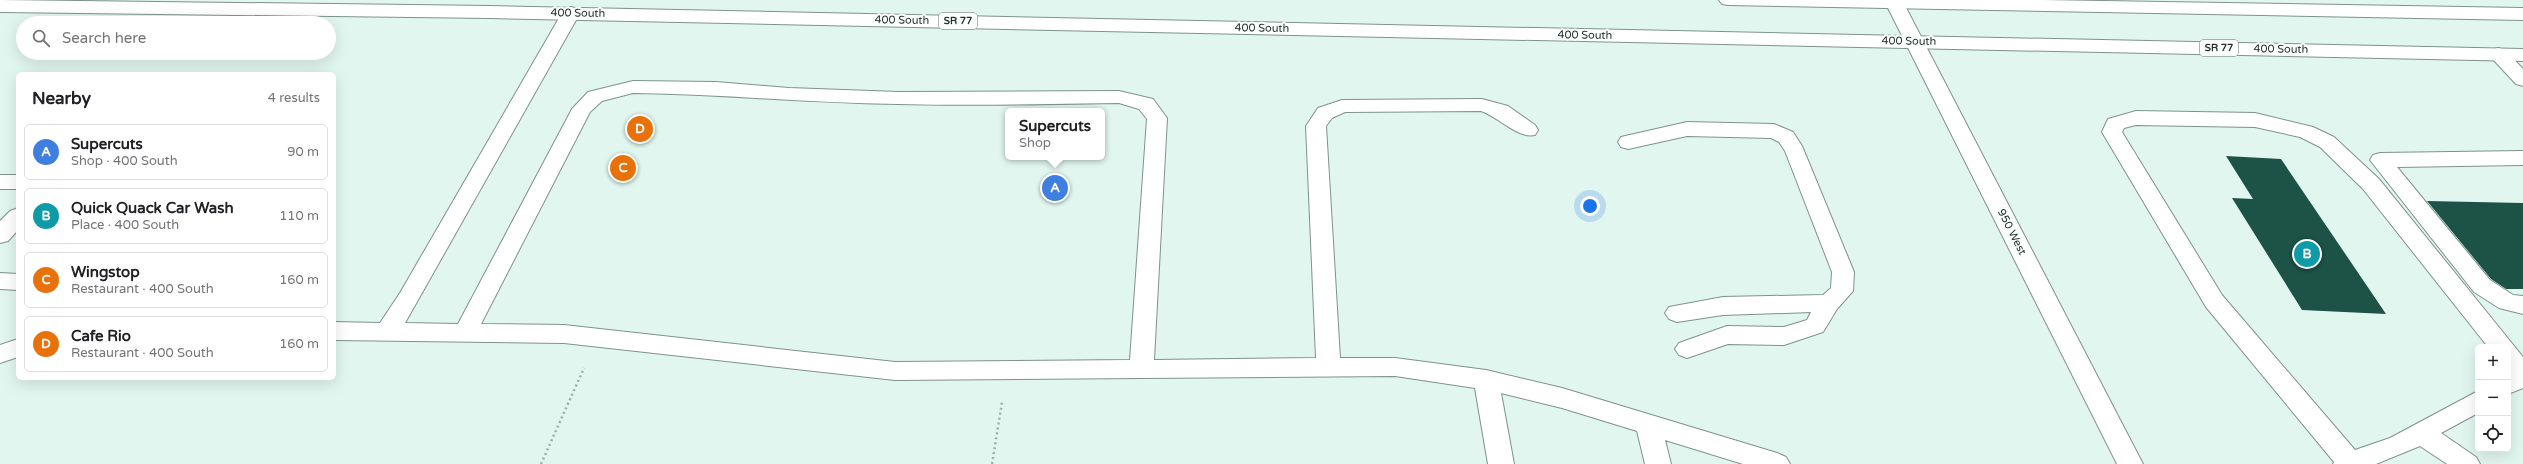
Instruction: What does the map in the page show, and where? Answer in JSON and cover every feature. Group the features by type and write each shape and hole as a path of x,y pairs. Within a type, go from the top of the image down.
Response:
{"main road":[{"path":"1728,0 2523,14"},
{"name":"950 West","path":"1894,2 2130,464"},
{"name":"400 South","path":"0,6 571,13 2523,55"},
{"path":"387,331 408,299 571,13"},
{"path":"2498,54 2523,80"},
{"path":"465,332 582,109 595,96 633,87 745,89 789,94 973,99 1119,97 1146,104 1157,118 1141,369"},
{"path":"1328,367 1316,126 1325,113 1342,106 1482,105 1501,111 1528,130"},
{"path":"2475,403 2399,445 2348,463 2214,301 2112,132 2115,124 2136,118 2255,120 2306,132 2327,142 2371,184 2500,344"},
{"path":"1628,142 1687,129 1774,131 1786,137 1795,151 1843,272 1842,291 1829,303 1815,326 1784,336 1726,335 1687,349"},
{"path":"2523,158 2380,160 2482,286 2507,302 2523,305"},
{"path":"0,182 16,182"},
{"path":"0,235 16,218"},
{"path":"0,281 16,282"},
{"path":"1676,313 1723,306 1829,303"},
{"path":"336,331 564,334 895,371 1395,367 1486,380 1562,398 1767,462"},
{"path":"2511,359 2523,374"},
{"path":"2511,383 2523,378"},
{"path":"1486,380 1501,464"},
{"path":"1648,424 1658,464"},
{"path":"2421,433 2467,464"}],"path":[{"path":"541,464 587,360"},
{"path":"992,464 1003,397"}],"building":[{"path":"2226,156 2281,159 2386,314 2302,310 2232,198 2253,199"},
{"path":"2427,201 2523,203 2523,289 2506,289 2491,279"}],"place":[{"name":"Cafe Rio","path":"640,129"},
{"name":"Wingstop","path":"623,168"},
{"name":"Supercuts","path":"1055,188"},
{"name":"Quick Quack Car Wash","path":"2307,254"}]}
